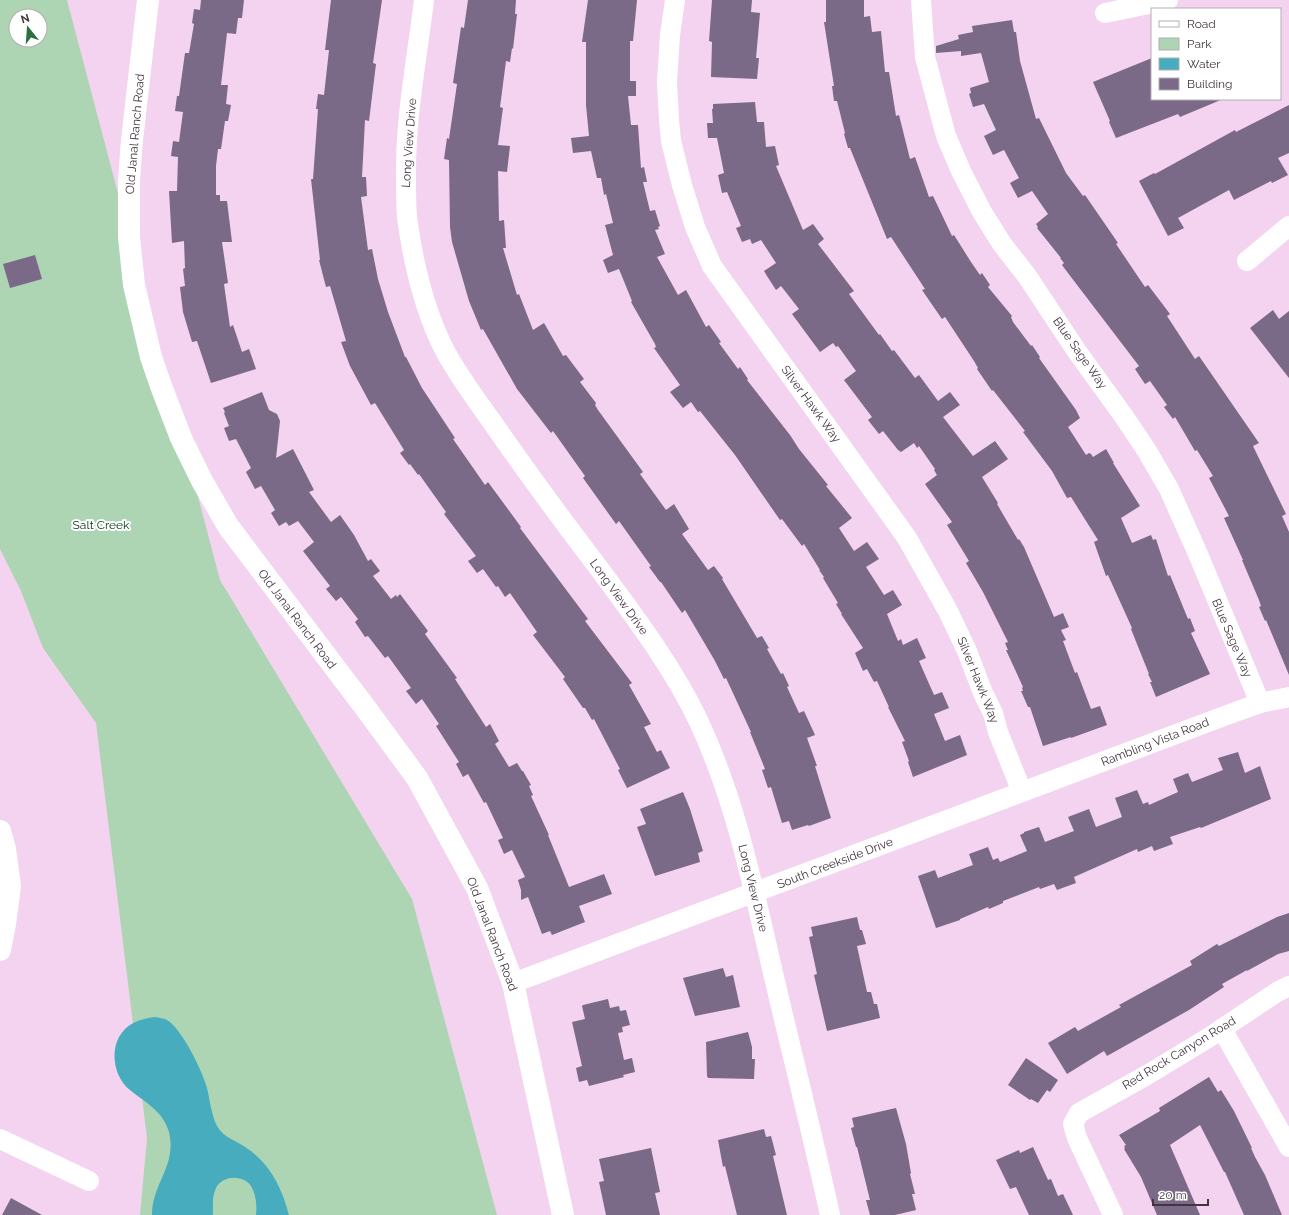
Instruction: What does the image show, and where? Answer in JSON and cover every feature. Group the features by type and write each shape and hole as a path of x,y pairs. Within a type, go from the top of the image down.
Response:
{"street":[{"name":"Old Janal Ranch Road","path":"148,0 132,140 129,180 129,237 134,285 151,357 181,438 202,481 228,526 417,778 477,888 513,983 563,1215"},
{"name":"Long View Drive","path":"424,0 414,73 407,144 405,192 412,250 430,315 444,349 477,401 637,620 683,691 712,752 737,826 755,893 830,1215"},
{"name":"Silver Hawk Way","path":"676,0 670,35 668,64 669,120 682,185 697,232 712,266 724,284 907,538 931,578 967,651 1022,792"},
{"name":"Blue Sage Way","path":"921,0 925,57 946,136 961,171 982,212 1002,244 1027,276 1076,350 1125,418 1147,451 1169,489 1198,554 1260,703"},
{"path":"1106,13 1168,0"},
{"path":"1247,260 1289,226"},
{"name":"Rambling Vista Road","path":"1022,792 1260,703 1289,697"},
{"name":"South Creekside Drive","path":"513,983 1022,792"},
{"path":"0,831 5,849 10,886 0,950"},
{"name":"Red Rock Canyon Road","path":"1113,1215 1077,1138 1073,1124 1079,1113 1147,1075 1222,1029 1277,992 1289,986"},
{"path":"1222,1029 1289,1147"},
{"path":"0,1139 89,1181"}],"green space":[{"name":"Salt Creek","path":"0,0 67,0 220,580 412,899 497,1215 140,1215 147,1138 96,723 43,648 21,591 0,549"}],"water":[{"path":"155,1017 167,1020 179,1032 191,1051 204,1080 217,1126 223,1134 244,1146 263,1162 279,1187 289,1215 256,1215 256,1201 252,1188 245,1181 229,1178 219,1183 216,1188 213,1198 213,1215 152,1215 156,1193 170,1155 171,1144 169,1132 163,1118 130,1090 121,1079 116,1065 115,1051 119,1037 126,1028 134,1022"}],"building":[{"path":"201,0 244,0 242,18 238,18 236,34 227,33 221,85 228,85 226,104 231,105 228,121 225,121 221,149 218,149 216,166 216,195 220,195 220,201 227,201 232,242 222,242 228,283 224,284 230,327 233,325 242,352 249,349 256,369 211,383 197,341 192,342 183,312 180,287 185,286 183,269 185,268 184,241 172,243 169,191 177,191 178,157 171,156 173,141 179,142 183,112 175,111 177,96 179,96 185,53 189,53 194,24 192,23 194,9 200,10"},
{"path":"331,0 382,0 373,63 376,64 369,121 365,120 362,177 366,177 367,196 361,197 368,250 372,249 378,279 388,312 405,357 422,388 455,438 453,439 485,485 488,482 521,527 520,528 588,619 585,621 632,683 629,685 651,724 644,727 657,752 661,750 670,768 627,788 618,770 620,769 594,719 592,720 585,708 583,708 563,679 565,677 533,635 537,632 510,593 505,597 498,586 496,587 483,569 477,573 468,561 476,556 444,514 446,512 419,474 418,475 400,453 404,450 375,403 371,405 350,366 341,342 346,341 330,286 326,287 319,260 311,179 313,179 318,94 324,95 329,50 325,50"},
{"path":"468,0 516,0 515,14 517,14 513,49 512,48 510,62 506,61 500,107 503,108 498,145 510,146 507,172 498,171 499,221 504,220 506,248 503,248 517,295 519,294 533,330 544,323 563,356 566,355 584,379 580,382 596,403 595,405 598,410 643,472 640,474 666,510 674,504 689,529 682,534 708,570 714,566 723,578 722,579 757,638 762,636 769,648 767,649 781,674 783,673 789,686 787,687 799,713 804,711 815,735 807,738 817,766 815,766 831,818 792,830 789,821 782,823 771,787 768,788 762,770 765,769 751,732 726,678 724,679 685,610 682,613 649,567 651,566 619,521 616,524 583,478 585,476 553,431 551,433 517,389 483,329 481,330 469,301 452,242 450,227 449,160 444,159 447,138 449,139 457,84 453,83 461,27 464,28"},
{"path":"588,0 637,0 633,41 630,41 630,81 636,81 636,96 628,96 631,125 638,125 641,168 644,167 647,182 643,182 650,211 655,210 660,226 658,227 659,229 655,230 665,254 657,257 678,295 686,290 706,327 709,325 721,342 719,343 738,369 740,367 748,379 747,380 828,485 826,486 852,518 839,528 854,551 867,542 879,559 866,567 884,595 893,590 902,605 887,614 898,641 901,639 903,645 917,638 926,658 919,661 934,695 942,692 949,708 934,714 945,741 960,735 967,755 913,777 902,742 905,741 877,681 874,682 867,669 863,671 855,653 863,648 841,614 836,604 838,603 820,570 804,544 802,546 782,519 780,520 735,455 700,411 698,412 691,402 683,408 670,392 680,385 654,348 656,347 655,344 631,302 632,301 619,269 608,273 603,260 613,255 605,225 613,223 606,194 604,195 601,178 597,178 591,151 573,153 571,138 589,136 586,105 586,42 582,42"},
{"path":"712,0 752,0 751,12 760,13 756,58 759,58 757,79 711,77 712,42 709,41"},
{"path":"826,0 864,0 864,17 870,16 872,32 881,31 885,72 889,72 896,116 899,115 910,159 915,157 929,197 933,196 952,236 954,235 980,275 982,273 990,285 988,287 1012,316 1013,322 1031,346 1032,345 1040,357 1039,358 1076,410 1080,418 1068,427 1086,455 1089,453 1093,457 1106,449 1140,506 1121,518 1132,543 1151,535 1153,540 1156,539 1168,576 1170,575 1188,619 1190,618 1195,631 1191,633 1210,674 1156,697 1150,682 1152,682 1131,629 1132,628 1108,575 1106,576 1094,542 1098,540 1071,497 1067,498 1052,471 1023,432 1025,431 993,390 992,391 945,317 942,319 922,290 925,289 891,237 887,239 850,148 848,148 837,101 834,101 832,86 834,86 824,22 826,22"},
{"path":"1012,20 1014,32 1016,32 1020,61 1036,119 1039,118 1066,173 1083,196 1085,195 1118,243 1116,244 1145,287 1148,285 1170,314 1167,316 1195,359 1199,356 1259,443 1253,446 1286,514 1282,516 1289,532 1289,675 1259,607 1261,606 1259,600 1224,518 1229,516 1209,478 1213,476 1197,450 1195,451 1175,417 1173,419 1164,407 1167,405 1150,381 1145,384 1135,369 1139,366 1062,265 1064,263 1061,258 1037,228 1038,227 1036,224 1048,214 1032,191 1018,198 1010,183 1019,178 1004,150 993,155 984,136 996,130 984,104 973,107 969,94 971,93 970,88 989,82 981,53 961,56 961,51 936,53 936,46 959,39 958,35 973,32 972,26"},
{"path":"1151,58 1151,100 1221,100 1180,117 1178,114 1116,138 1093,82"},
{"path":"755,102 757,122 764,122 766,147 775,146 779,165 776,166 803,230 813,224 824,239 818,244 854,291 849,294 879,335 880,334 892,351 894,350 915,378 919,375 938,401 950,392 960,405 943,417 973,456 995,441 1008,459 982,477 1018,540 1019,539 1024,547 1054,617 1063,613 1069,627 1061,630 1066,640 1063,641 1075,673 1077,672 1091,709 1100,706 1107,725 1043,746 1030,707 1028,707 1021,691 1023,691 1023,687 1006,650 1008,650 1005,643 1008,642 983,592 966,563 969,561 947,525 952,522 925,484 937,475 934,470 935,469 919,446 917,448 914,443 901,452 883,431 879,434 868,420 872,417 844,380 856,371 838,346 836,347 833,343 820,352 792,314 799,309 781,286 776,290 764,271 776,263 761,240 752,244 750,239 742,242 736,228 741,226 727,192 722,193 718,175 724,173 717,138 708,138 707,123 713,123 713,104"},
{"path":"1289,105 1289,153 1278,158 1288,175 1272,183 1271,181 1234,200 1229,190 1178,218 1184,228 1168,236 1139,181 1154,173 1155,174 1235,130 1236,132"},
{"path":"35,255 42,279 10,288 3,264"},
{"path":"1273,310 1279,319 1289,311 1289,378 1250,328"},
{"path":"262,392 269,410 277,414 280,421 276,458 293,449 314,490 309,492 331,522 340,515 354,535 368,561 371,559 380,571 373,576 391,599 400,594 428,631 425,634 457,678 455,679 486,727 490,724 499,741 495,744 509,767 517,763 531,785 529,786 533,795 531,796 549,835 569,887 604,874 612,894 579,906 585,922 552,935 550,931 542,934 528,897 521,900 521,890 518,880 525,877 512,850 504,854 498,840 503,838 486,802 484,803 468,774 463,777 456,764 459,762 436,726 439,724 422,699 416,704 406,691 411,688 388,656 385,658 368,636 365,637 355,622 358,619 341,597 336,601 326,589 330,586 303,551 314,542 298,521 289,526 286,522 279,526 271,513 275,510 261,486 255,489 246,472 251,468 236,439 229,441 224,428 229,426 223,408"},
{"path":"1238,752 1245,773 1260,766 1271,799 1201,828 1200,827 1170,837 1173,844 1154,851 1152,846 1138,852 1137,849 1074,877 1076,883 1057,890 1054,884 1040,889 1039,887 1003,901 1003,903 989,909 988,907 960,920 936,928 918,876 935,870 938,878 973,865 969,854 988,847 993,860 998,858 1000,862 1027,851 1020,835 1024,832 1039,827 1045,842 1074,831 1068,817 1089,809 1096,827 1122,817 1115,798 1137,790 1143,804 1148,802 1149,805 1178,792 1173,779 1188,773 1192,782 1223,770 1218,758"},
{"path":"683,792 703,851 698,853 700,862 655,876 637,827 646,824 640,809"},
{"path":"1289,913 1289,951 1278,954 1247,970 1222,984 1224,987 1189,1010 1107,1056 1104,1051 1067,1074 1048,1043 1075,1027 1078,1031 1121,1007 1119,1005 1192,965 1190,961 1217,944 1219,946 1277,917"},
{"path":"857,917 860,930 862,930 866,944 857,946 867,992 871,992 874,1004 877,1004 880,1018 827,1031 814,975 817,974 809,937 813,936 811,927"},
{"path":"723,968 726,977 733,975 740,1007 695,1016 683,978"},
{"path":"608,999 610,1008 619,1006 620,1011 626,1010 630,1025 622,1027 623,1032 618,1033 624,1060 632,1058 635,1072 623,1075 624,1077 589,1086 587,1080 579,1082 576,1068 582,1066 572,1022 585,1019 583,1005"},
{"path":"748,1032 752,1047 752,1059 755,1059 754,1079 708,1078 706,1042"},
{"path":"1026,1058 1058,1080 1050,1092 1047,1090 1038,1103 1031,1099 1030,1100 1008,1085"},
{"path":"1209,1077 1218,1092 1221,1090 1234,1111 1265,1175 1282,1215 1244,1215 1225,1172 1200,1125 1170,1145 1200,1215 1157,1215 1141,1177 1124,1149 1124,1146 1126,1145 1119,1135 1160,1111 1159,1108"},
{"path":"896,1108 906,1144 910,1174 915,1194 912,1194 916,1210 895,1215 870,1215 866,1200 870,1200 851,1128 854,1127 852,1118"},
{"path":"764,1129 766,1137 771,1136 776,1155 773,1156 787,1215 737,1215 725,1166 723,1167 718,1140"},
{"path":"1033,1147 1048,1180 1051,1179 1058,1196 1063,1194 1073,1215 1029,1215 1016,1187 1010,1189 996,1160 1019,1150 1020,1153"},
{"path":"651,1148 660,1192 655,1193 660,1215 606,1215 599,1182 604,1181 599,1159"},
{"path":"11,1198 42,1215 2,1215"}]}
